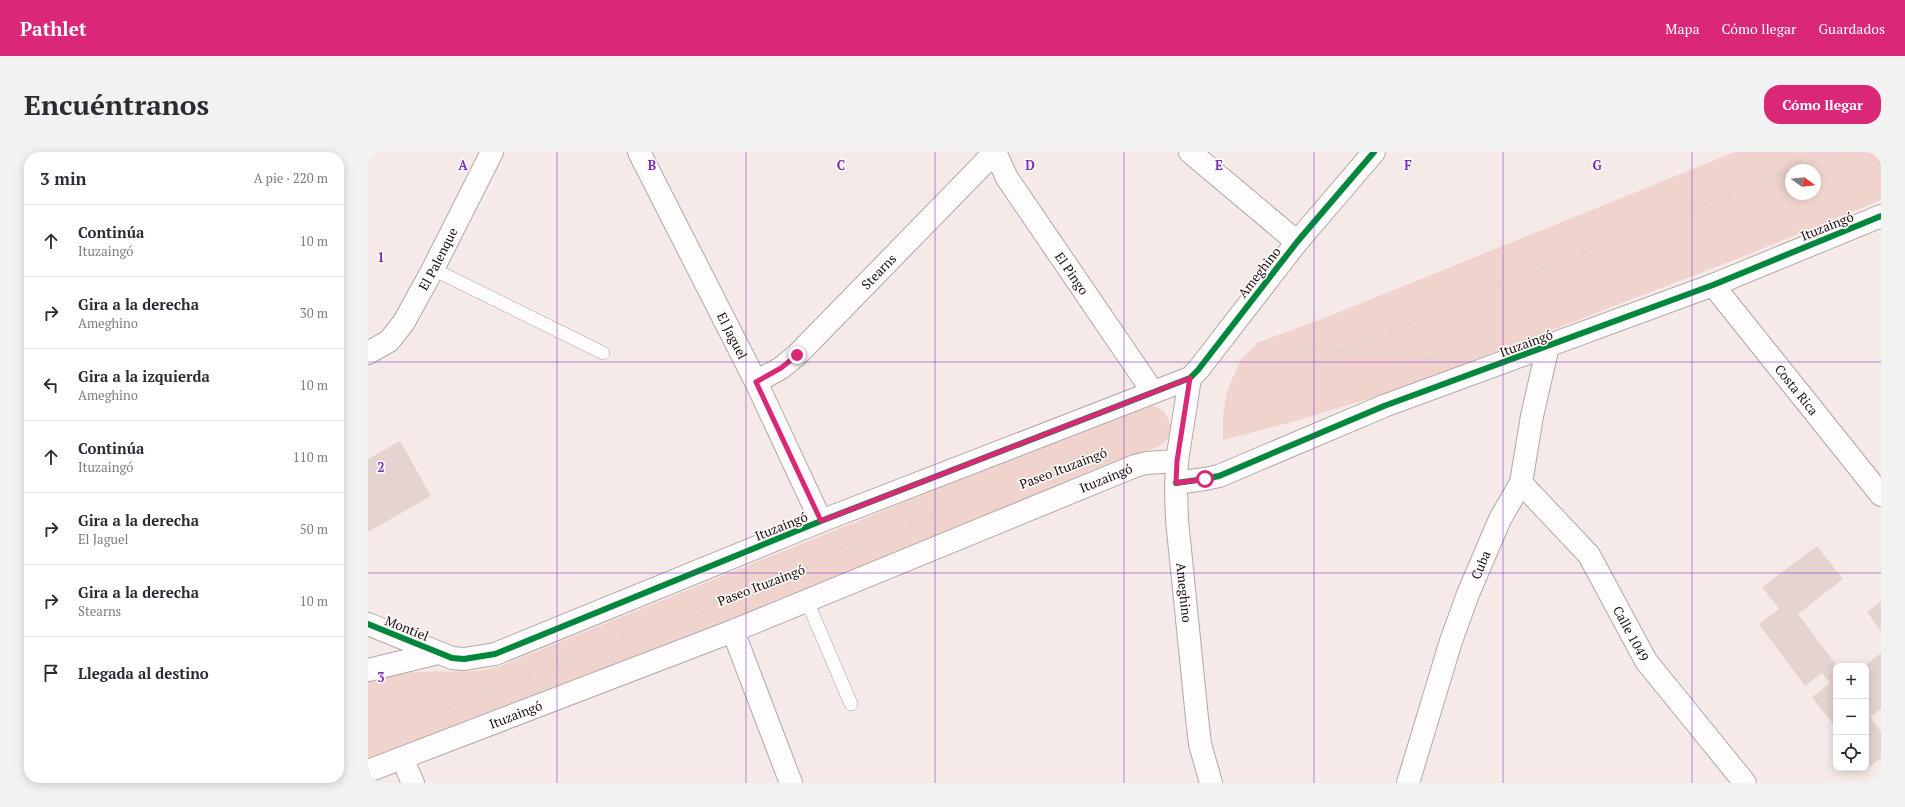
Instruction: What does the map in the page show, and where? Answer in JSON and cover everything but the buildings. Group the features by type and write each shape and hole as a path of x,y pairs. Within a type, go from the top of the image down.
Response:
{"street":[{"name":"El Palenque","path":"368,353 389,341 398,330 433,269 492,152"},
{"name":"El Jaguel","path":"639,152 756,382 821,521"},
{"name":"Stearns","path":"756,382 781,368 797,355 995,152"},
{"name":"El Pingo","path":"995,152 1007,178 1153,392"},
{"path":"1190,152 1297,242"},
{"name":"Ameghino","path":"1153,392 1190,378 1198,370 1297,242 1374,152"},
{"name":"Ituzaingó","path":"1176,483 1219,476 1384,406 1713,285 1880,218"},
{"name":"Costa Rica","path":"1713,285 1881,494"},
{"name":"Cuba","path":"1408,783 1451,641 1468,594 1500,519 1521,483 1532,416 1548,346"},
{"name":"Ameghino","path":"1190,378 1177,461 1177,520 1200,744 1211,783"},
{"name":"Ituzaingó","path":"368,670 438,653 464,659 495,654 821,521 1153,392"},
{"name":"Ituzaingó","path":"368,771 733,631 1135,466 1146,463 1177,461"},
{"name":"Calle 1049","path":"1521,483 1590,554 1646,661 1745,783"},
{"name":"Montiel","path":"368,624 438,653"},
{"path":"733,631 791,783"},
{"path":"402,758 413,783"}],"lane":[{"path":"433,269 603,353"},
{"path":"807,601 851,704"}],"path":[{"path":"1806,164 1837,152"},
{"path":"1338,351 1785,172"},
{"path":"1256,344 1447,359"},
{"path":"1130,443 1152,434"}],"shaded area":[{"path":"1735,152 1881,152 1881,200 1747,255 1388,393 1292,422 1223,440 1223,417 1226,395 1231,381 1242,358 1259,342 1327,317"},
{"path":"1144,405 1155,406 1164,411 1171,425 1170,434 1166,441 1158,447 1105,465 794,595 368,762 368,681 401,672 477,671 498,667"}],"cycle path":[{"path":"368,624 452,658 464,659 495,654 821,521 1190,378 1198,370 1297,242 1374,152"},
{"path":"1176,483 1219,476 1384,406 1713,285 1881,216"}],"route":[{"path":"797,355 781,368 756,382 821,521 1190,378 1177,461 1176,483 1205,479"}]}
